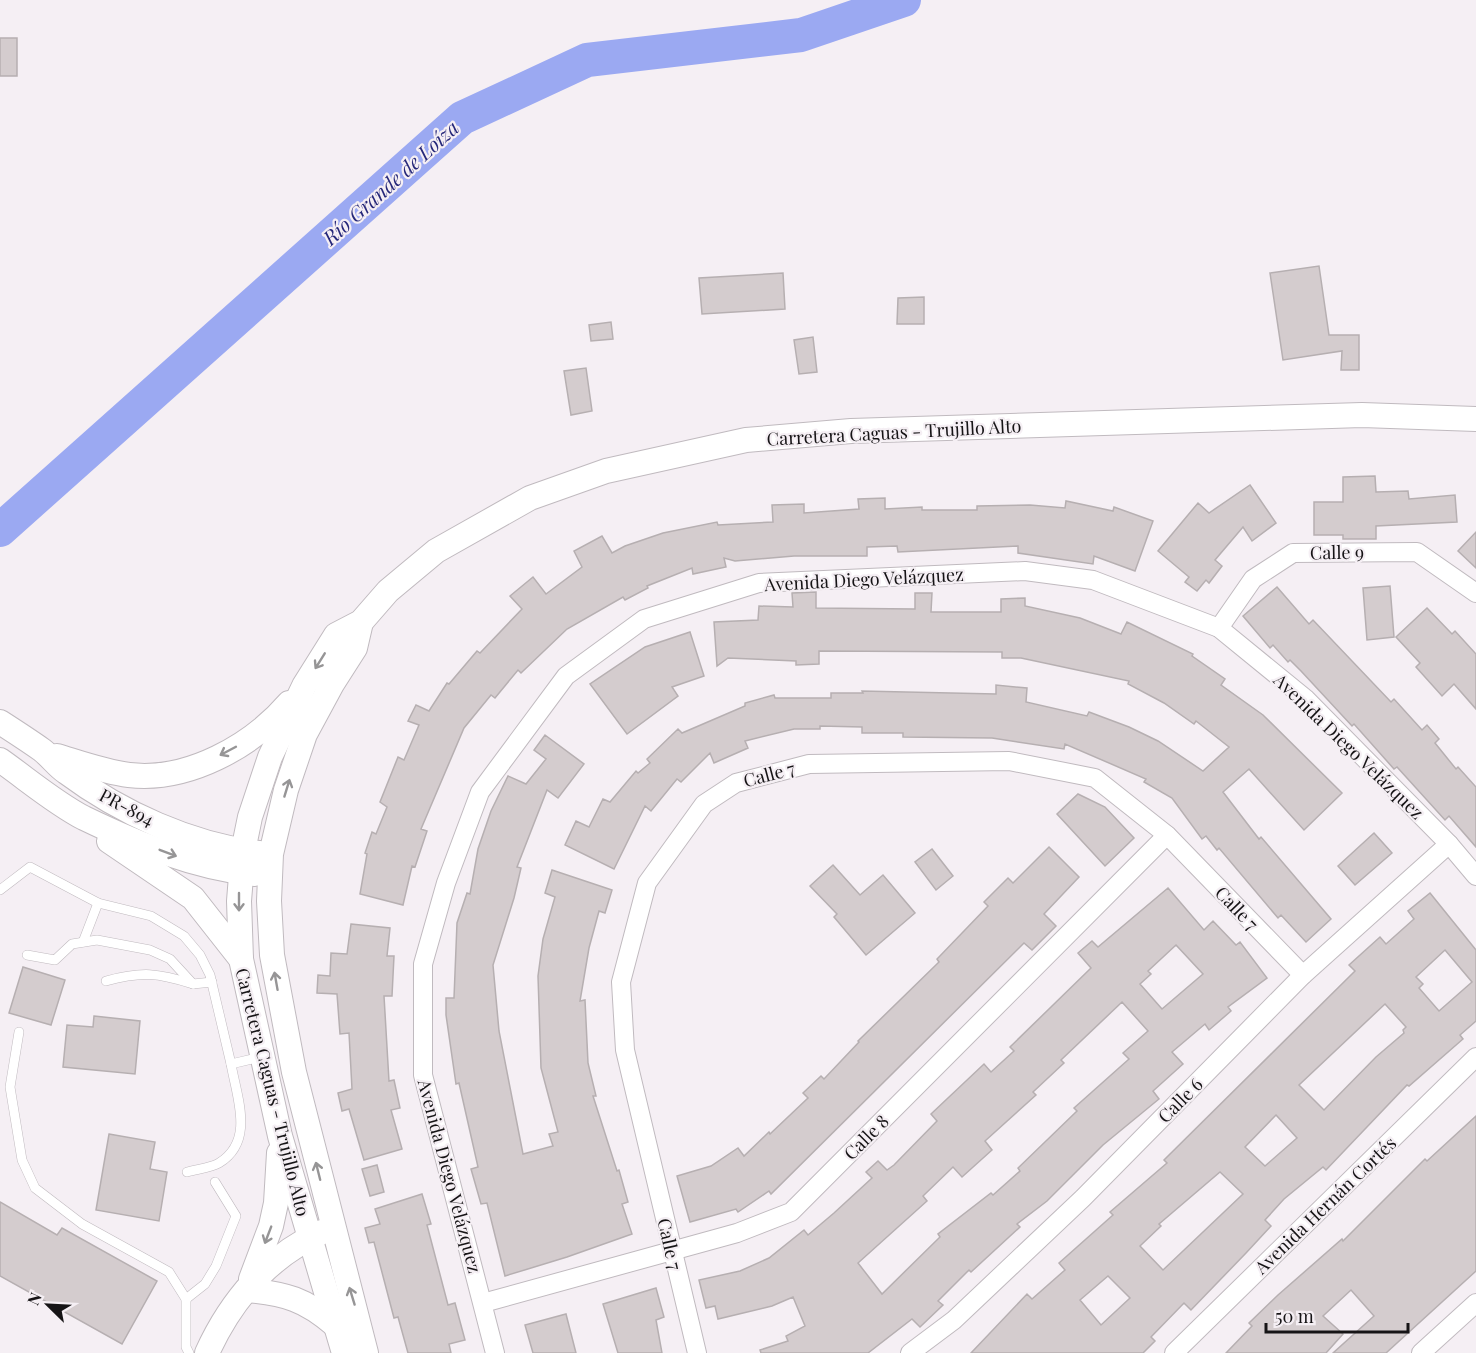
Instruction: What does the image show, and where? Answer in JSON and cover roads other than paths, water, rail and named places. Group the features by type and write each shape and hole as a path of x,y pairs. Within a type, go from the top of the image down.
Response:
{"street":[{"name":"Carretera Caguas - Trujillo Alto","path":"309,1238 280,1136 241,959 242,862 260,783 304,686 336,635 361,622 388,591 436,552 530,498 606,471 746,440 851,431 1362,414 1476,419"},
{"name":"Calle 9","path":"1219,628 1252,579 1293,553 1417,552 1476,593"},
{"name":"Avenida Diego Velázquez","path":"495,1353 423,1075 423,964 446,883 480,792 566,676 644,619 759,583 1024,571 1093,580 1219,628 1306,699 1449,844 1476,876"},
{"name":"Carretera Caguas - Trujillo Alto","path":"361,622 355,648 305,734 286,790 270,865 272,955 282,1017 332,1228 366,1353"},
{"path":"44,752 130,775 156,775 181,770 228,752 255,735 304,686"},
{"name":"PR-894","path":"0,722 44,752 65,771 122,807 194,838 242,862"},
{"name":"PR-894","path":"0,760 83,817 172,856 270,865"},
{"name":"Calle 7","path":"697,1353 625,1050 621,982 646,883 704,804 736,783 809,764 1009,761 1095,778 1167,835 1303,975"},
{"path":"83,817 106,839 193,898 241,959"},
{"name":"Calle 8","path":"483,1303 738,1233 790,1212 1167,835"},
{"name":"Calle 6","path":"910,1353 954,1320 1083,1198 1303,975 1449,844"},
{"name":"Avenida Hernán Cortés","path":"1174,1353 1476,1057"},
{"path":"280,1136 276,1203 271,1226 247,1290 279,1293 298,1299 316,1308 335,1325"},
{"name":"Carretera Caguas - Trujillo Alto","path":"207,1353 232,1306 267,1266 309,1238 332,1228"},
{"path":"309,1238 344,1353"},
{"path":"1428,1351 1476,1303"}],"lane":[{"path":"0,890 30,867 98,903 151,915 184,936 200,955 212,982 231,1064 242,1127 239,1145 218,1164 187,1172"},
{"path":"83,942 98,903"},
{"path":"27,955 55,960 72,944 97,940 150,950 170,959 193,984"},
{"path":"106,981 135,973 160,974 193,984 212,982"},
{"path":"19,1032 10,1087 22,1160 34,1188 82,1224 169,1272 186,1299 186,1347 189,1353"},
{"path":"231,1064 261,1057"},
{"path":"186,1299 204,1284 216,1266 236,1216 214,1182"}],"waterway":[{"name":"Río Grande de Loíza","path":"0,530 462,118 587,60 801,35 904,0"}]}
